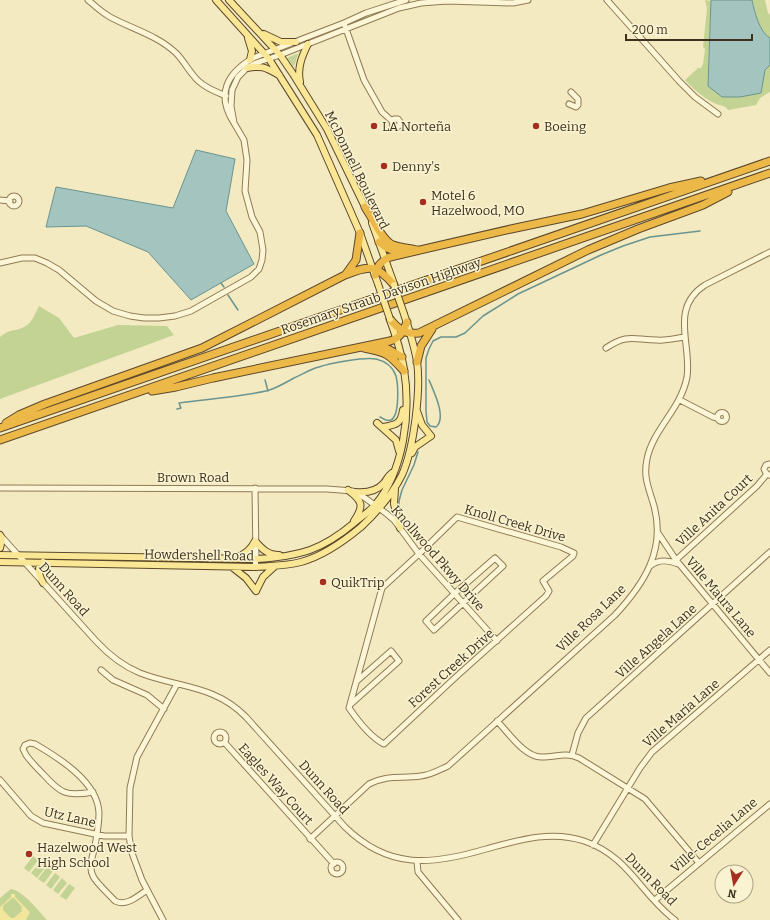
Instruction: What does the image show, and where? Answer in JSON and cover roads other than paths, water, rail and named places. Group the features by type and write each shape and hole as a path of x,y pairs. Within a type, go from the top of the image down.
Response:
{"highway":[{"name":"Rosemary Straub Davison Highway","path":"0,427 770,161"},
{"name":"Rosemary Straub Davison Highway","path":"0,440 770,173"},
{"path":"374,271 390,257 582,214 669,188 731,174"},
{"path":"390,319 400,330 407,333 419,333 434,327 588,250 638,229 703,205 752,179"},
{"path":"365,207 387,242 396,246 421,250"},
{"path":"345,275 356,260 360,233"},
{"path":"379,242 387,248 403,254"},
{"path":"0,427 19,415 202,348 345,275 360,269 381,272 392,281"},
{"path":"407,322 407,333"},
{"path":"417,362 423,340 434,327"},
{"path":"132,395 374,345 396,339 407,333"},
{"path":"374,345 388,348 402,357"},
{"path":"360,348 384,352 390,356 404,371"}],"main road":[{"name":"McDonnell Boulevard","path":"216,0 267,57 281,76 318,135 360,233 390,319 402,357 406,387 406,419 399,458 395,471 377,507"},
{"name":"McDonnell Boulevard","path":"229,0 280,55 326,128 365,207 407,322"},
{"path":"260,33 281,42 296,42"},
{"path":"247,34 252,51 250,60"},
{"path":"302,88 299,78 299,68 302,56 308,44"},
{"path":"247,68 264,67 281,76"},
{"path":"377,507 397,484 402,474 413,434 418,383 417,362 407,333"},
{"path":"383,427 393,426 399,422 402,417 403,395 406,387"},
{"path":"407,460 411,456 415,447 431,436 422,425 416,407"},
{"path":"377,423 396,440 399,446 399,458"},
{"path":"351,491 367,492 378,488 384,484 389,476 395,471"},
{"path":"397,484 394,504 400,528"},
{"path":"351,491 358,497 361,505 359,514 352,525"},
{"name":"Howdershell Road","path":"0,555 234,559 256,559 287,556 311,550 333,538 377,507"},
{"name":"Howdershell Road","path":"0,562 255,567 276,566 300,562 329,550 352,534 377,507"},
{"path":"0,535 2,539 0,548"},
{"path":"234,559 246,553 253,546 255,541 268,553 287,556"},
{"path":"43,562 38,570 43,582"},
{"path":"231,566 246,578 256,591 263,577 276,566"}],"street":[{"path":"88,0 110,17 149,34 163,43 176,53 202,84 214,91 231,97"},
{"path":"234,123 231,106 232,90 238,77 247,68 267,57 276,50 366,13 406,0"},
{"path":"0,263 22,258 35,258 59,270 96,301 112,311 130,316 144,318 169,316 191,311 251,277 259,269 262,260 264,250 260,232 252,217 245,191 247,160 244,140 228,114 224,95 226,86 234,74 244,64 250,60 280,55 400,8 421,3 447,1 513,3 528,0"},
{"path":"607,0 679,81 695,97 718,114"},
{"path":"344,23 367,86 382,112 392,121"},
{"path":"569,104 576,107 578,105 578,99 571,92"},
{"path":"0,200 10,201"},
{"name":"Ville Rosa Lane","path":"335,817 369,784 379,779 423,776 448,766 615,615 638,588 650,566 658,533 656,513 645,478 647,458 655,440 680,400 686,384 688,365 684,328 685,311 688,302 698,289 770,252"},
{"path":"606,348 618,341 630,338 660,340 685,337"},
{"path":"680,400 717,418"},
{"name":"Ville Anita Court","path":"678,563 769,474 764,471 764,467 770,464"},
{"name":"Brown Road","path":"0,488 327,488 351,491 377,507"},
{"path":"255,488 255,567"},
{"name":"Knollwood Pkwy Drive","path":"377,507 394,520 419,554 497,640"},
{"name":"Knoll Creek Drive","path":"356,681 382,588 457,517 562,547 574,552"},
{"name":"Ville Maura Lane","path":"658,533 678,563 770,673"},
{"name":"Dunn Road","path":"0,535 102,648 120,662 140,673 202,690 224,700 239,710 335,817 352,834 376,851 395,857 418,861 438,861 525,838 547,836 575,839 604,850 621,863 654,900 675,920"},
{"name":"Forest Creek Drive","path":"350,705 354,715 377,740 384,744 546,596 549,590 543,581 572,556 574,552"},
{"name":"Ville Angela Lane","path":"572,755 578,733 586,718 770,552"},
{"path":"495,558 503,566 463,604 434,630 426,621 495,558"},
{"path":"650,566 657,561 663,560 678,563"},
{"name":"Ville Maria Lane","path":"593,845 645,759 770,650"},
{"path":"391,651 399,661 350,705 356,681 391,651"},
{"path":"101,670 113,680 147,695 164,709"},
{"path":"163,920 147,890 132,853 129,836 130,788 137,757 177,684"},
{"path":"497,721 520,746 532,755 538,757 572,755 628,788 648,803 698,863"},
{"path":"93,792 76,794 63,792 54,787 26,755 23,749 24,745 30,743 35,744 61,759 93,792 98,805 99,813 91,870 93,876 111,897 120,904 125,904 147,890"},
{"name":"Eagles Way Court","path":"225,743 334,864"},
{"name":"Utz Lane","path":"0,780 37,821 50,826 97,834 129,836"},
{"name":"Ville-Cecelia Lane","path":"654,900 770,804"},
{"name":"Eagles Way Court","path":"310,839 335,817"},
{"path":"418,861 418,872 458,920"}],"water":[{"path":"711,0 752,0 760,27 770,38 770,65 765,70 761,93 740,97 722,97 708,86"},
{"path":"196,150 235,159 226,211 254,264 191,300 148,252 86,226 46,227 56,187 173,208"}],"waterway":[{"path":"429,380 440,411 439,423 436,427 430,426 427,422 426,411 426,358 433,341 441,337 456,337 465,333 483,316 518,294 601,255 650,237 700,231"},
{"path":"221,283 224,287"},
{"path":"228,295 238,310"},
{"path":"177,409 181,408 179,403 266,391 316,368 331,364 364,359 376,359 385,363 393,370 397,380 398,392 397,406 394,417 388,421 380,417"},
{"path":"265,380 268,391"},
{"path":"402,517 399,509 399,501 418,452"}],"place":[{"name":"LA Norteña","path":"374,126"},
{"name":"Boeing","path":"536,126"},
{"name":"Denny's","path":"384,166"},
{"name":"Motel 6 Hazelwood, MO","path":"423,202"},
{"name":"QuikTrip","path":"323,582"},
{"name":"Hazelwood West High School","path":"29,854"}]}
